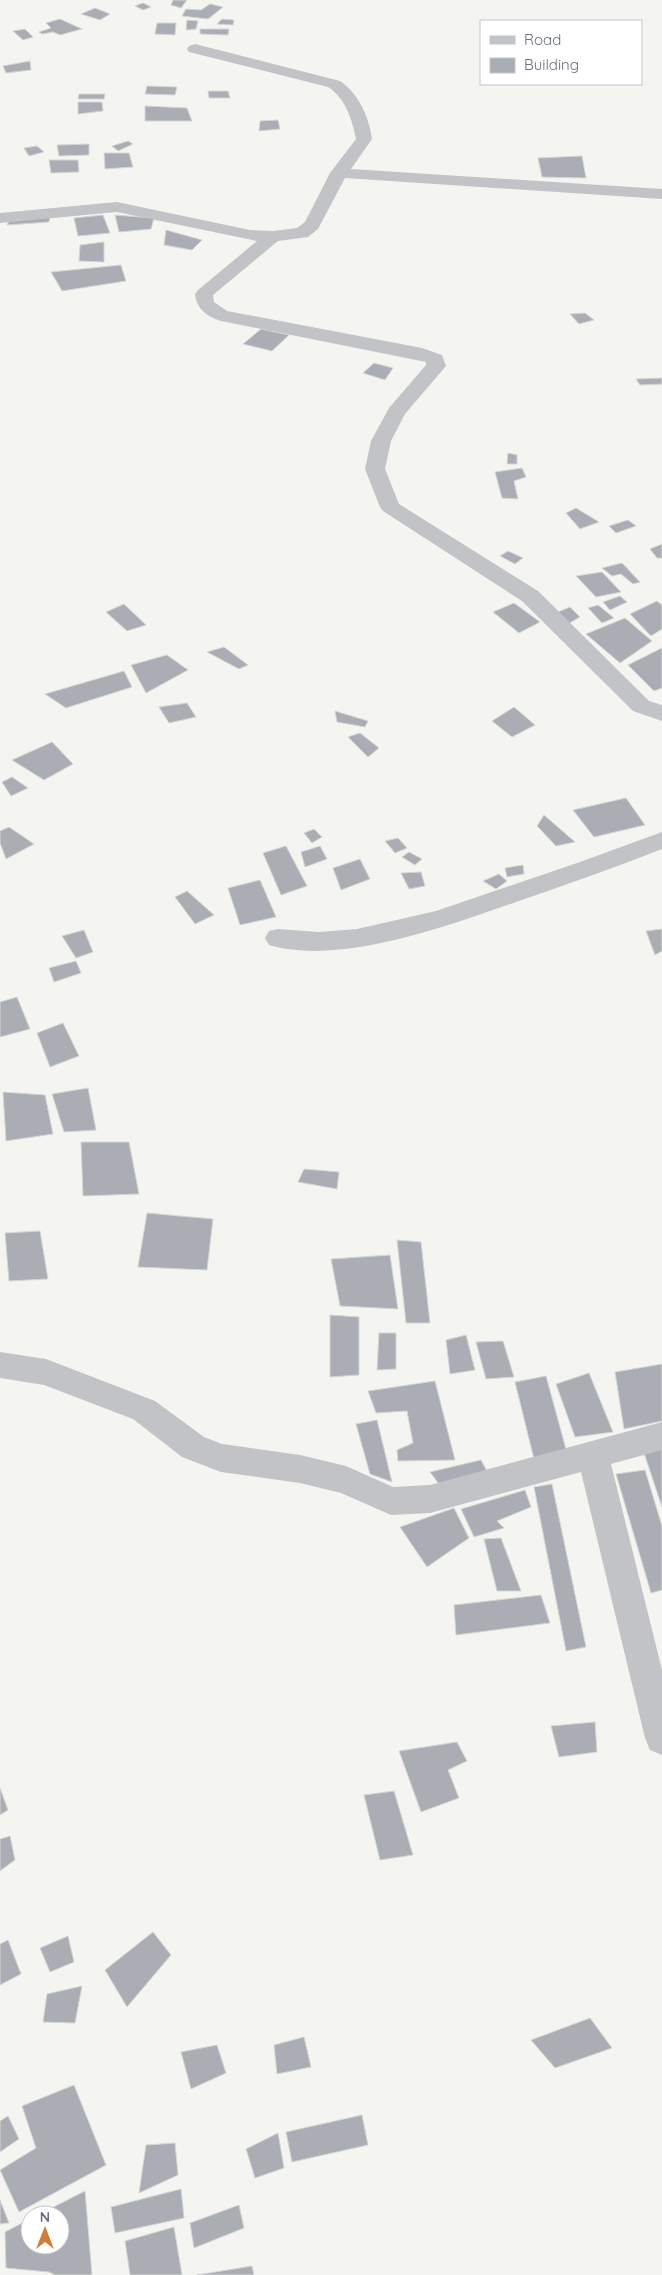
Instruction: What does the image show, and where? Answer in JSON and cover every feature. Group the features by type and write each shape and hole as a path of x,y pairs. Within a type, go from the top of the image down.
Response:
{"street":[{"path":"0,218 117,207 172,217 250,235 273,236 302,233 312,225 339,173 364,139 363,126 343,88 297,74 195,49"},
{"path":"339,173 662,194"},
{"path":"273,236 204,294 205,304 221,315 422,354 435,359 436,366 396,412 381,441 375,470 390,507 530,596 641,706 662,712"},
{"path":"278,938 319,941 357,938 439,919 589,868 662,840"},
{"path":"0,1365 46,1372 144,1410 193,1447 221,1458 300,1469 346,1480 391,1500 430,1499 662,1436"},
{"path":"593,1455 662,1738"}],"building":[{"path":"173,0 187,0 181,8 171,5"},
{"path":"143,3 151,7 143,10 135,6"},
{"path":"210,4 223,7 208,19 182,16 186,9 201,10"},
{"path":"95,8 110,14 100,20 81,14"},
{"path":"60,19 82,29 60,35 53,32 42,34 39,32 51,28 46,23"},
{"path":"222,19 234,20 233,25 217,24"},
{"path":"187,20 198,21 196,29 186,30"},
{"path":"157,23 176,23 175,35 155,34"},
{"path":"25,29 33,37 23,40 13,31"},
{"path":"200,29 229,29 228,35 200,34"},
{"path":"30,61 31,70 6,73 3,66"},
{"path":"147,86 177,87 175,95 145,94"},
{"path":"208,91 228,91 230,98 209,98"},
{"path":"79,94 105,94 104,99 78,99"},
{"path":"78,102 102,102 103,111 78,114"},
{"path":"145,106 187,108 192,121 145,121"},
{"path":"278,120 280,129 259,131 260,121"},
{"path":"128,141 133,144 118,151 112,146"},
{"path":"89,144 89,155 59,156 57,145"},
{"path":"37,146 44,152 29,156 24,148"},
{"path":"104,153 129,153 133,167 105,169"},
{"path":"582,156 586,178 542,177 538,158"},
{"path":"49,160 78,160 79,172 51,173"},
{"path":"103,215 110,233 78,236 74,218"},
{"path":"115,215 154,218 151,229 119,232"},
{"path":"50,216 49,222 7,225 10,219"},
{"path":"166,230 202,240 192,250 164,245"},
{"path":"104,242 104,262 79,261 80,245"},
{"path":"121,265 126,281 62,291 51,272"},
{"path":"585,313 594,320 579,324 570,314"},
{"path":"261,329 289,335 272,351 243,344"},
{"path":"374,363 393,368 385,380 363,373"},
{"path":"662,378 662,384 640,385 636,379"},
{"path":"508,453 517,455 517,464 507,464"},
{"path":"522,468 526,477 514,481 518,499 502,498 495,472"},
{"path":"576,508 599,522 580,529 566,513"},
{"path":"628,520 636,526 616,533 609,526"},
{"path":"662,544 662,558 657,558 650,549"},
{"path":"508,551 523,558 515,564 500,556"},
{"path":"622,563 640,582 633,584 621,574 612,576 602,568"},
{"path":"602,572 621,592 596,597 576,576"},
{"path":"620,596 627,602 610,610 603,602"},
{"path":"657,601 662,605 662,629 651,636 630,614"},
{"path":"514,603 540,622 519,633 493,612"},
{"path":"124,604 146,625 127,631 106,612"},
{"path":"598,605 614,618 602,623 588,608"},
{"path":"570,607 580,617 566,625 553,614"},
{"path":"625,618 652,641 620,663 586,634"},
{"path":"224,647 248,665 239,669 207,652"},
{"path":"662,648 662,688 654,691 628,665"},
{"path":"167,655 188,670 146,693 131,665"},
{"path":"124,671 132,687 66,708 45,694"},
{"path":"187,703 196,717 169,723 159,707"},
{"path":"514,707 535,725 512,737 492,721"},
{"path":"335,711 368,721 365,727 337,722"},
{"path":"360,733 379,748 368,757 348,737"},
{"path":"52,742 73,764 44,780 12,760"},
{"path":"12,777 28,788 11,796 2,782"},
{"path":"626,798 645,825 594,837 573,810"},
{"path":"544,815 575,842 556,846 537,826"},
{"path":"9,827 34,844 6,859 0,843 0,831"},
{"path":"314,829 322,837 312,843 304,833"},
{"path":"398,838 407,848 395,853 385,841"},
{"path":"286,846 307,886 281,895 263,853"},
{"path":"320,846 327,859 305,867 301,852"},
{"path":"409,852 422,859 415,865 402,857"},
{"path":"360,859 370,879 341,890 333,868"},
{"path":"523,865 524,874 507,877 505,868"},
{"path":"421,872 425,886 409,889 401,873"},
{"path":"499,874 507,881 496,889 483,881"},
{"path":"260,880 276,917 240,925 228,888"},
{"path":"187,891 214,915 195,924 175,897"},
{"path":"662,929 662,951 655,955 646,931"},
{"path":"84,930 93,952 76,958 62,936"},
{"path":"76,961 81,973 54,982 49,968"},
{"path":"17,997 30,1029 0,1037 0,1002"},
{"path":"63,1023 79,1056 50,1067 37,1033"},
{"path":"88,1088 96,1130 64,1132 52,1094"},
{"path":"3,1092 45,1095 53,1134 6,1141"},
{"path":"81,1142 129,1142 139,1194 83,1196"},
{"path":"304,1169 339,1172 337,1189 298,1182"},
{"path":"147,1213 213,1219 207,1270 138,1267"},
{"path":"40,1231 48,1279 9,1281 5,1233"},
{"path":"397,1240 421,1242 430,1323 406,1323"},
{"path":"390,1255 398,1309 340,1306 331,1259"},
{"path":"330,1315 359,1317 359,1375 330,1377"},
{"path":"379,1333 396,1333 396,1369 377,1370"},
{"path":"466,1335 475,1370 450,1374 446,1340"},
{"path":"503,1341 514,1377 486,1379 476,1342"},
{"path":"662,1364 662,1421 624,1429 615,1372"},
{"path":"589,1373 613,1432 575,1437 556,1384"},
{"path":"546,1376 567,1453 534,1459 515,1382"},
{"path":"435,1381 455,1460 398,1461 397,1450 413,1443 407,1411 376,1413 368,1391"},
{"path":"377,1420 392,1482 370,1474 356,1424"},
{"path":"662,1446 662,1507 643,1450"},
{"path":"481,1460 489,1475 442,1488 430,1472"},
{"path":"645,1470 662,1526 662,1590 651,1593 616,1474"},
{"path":"552,1484 586,1647 566,1651 534,1487"},
{"path":"525,1490 531,1507 497,1521 504,1528 474,1537 461,1509"},
{"path":"454,1508 469,1538 427,1567 400,1527"},
{"path":"501,1538 521,1591 497,1591 484,1539"},
{"path":"541,1595 550,1623 456,1635 454,1605"},
{"path":"595,1722 597,1752 559,1757 551,1726"},
{"path":"457,1742 467,1761 448,1770 459,1798 421,1812 399,1751"},
{"path":"0,1788 8,1810 0,1815"},
{"path":"394,1791 413,1855 380,1860 364,1795"},
{"path":"10,1836 15,1860 0,1871 0,1839"},
{"path":"153,1932 171,1955 127,2007 105,1970"},
{"path":"68,1936 74,1962 50,1972 40,1948"},
{"path":"8,1940 21,1974 0,1985 0,1944"},
{"path":"82,1986 75,2023 43,2022 47,1994"},
{"path":"590,2018 612,2048 555,2068 531,2040"},
{"path":"304,2037 311,2067 277,2074 274,2045"},
{"path":"217,2045 226,2073 191,2089 181,2052"},
{"path":"74,2085 106,2165 32,2205 20,2205 19,2212 0,2170 36,2148 22,2106"},
{"path":"362,2115 368,2145 292,2162 286,2132"},
{"path":"8,2116 19,2139 0,2152 0,2121"},
{"path":"278,2133 284,2168 255,2178 246,2149"},
{"path":"175,2143 178,2175 139,2193 146,2145"},
{"path":"181,2189 184,2218 115,2233 111,2207"},
{"path":"85,2191 92,2275 55,2275 49,2272 6,2268 5,2232 20,2224 20,2255 70,2255 70,2205 58,2205"},
{"path":"0,2200 9,2223 0,2224"},
{"path":"239,2205 244,2228 194,2248 190,2223"},
{"path":"174,2227 182,2275 130,2275 125,2241"},
{"path":"252,2266 254,2275 197,2275"}]}
